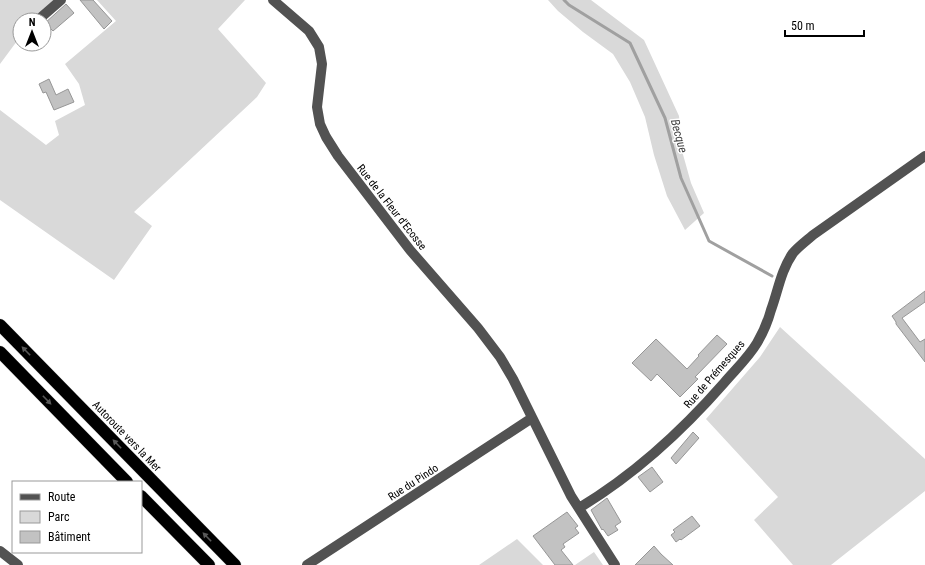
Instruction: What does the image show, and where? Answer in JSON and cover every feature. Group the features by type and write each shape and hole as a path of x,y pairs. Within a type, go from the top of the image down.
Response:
{"highway":[{"name":"Autoroute vers la Mer","path":"0,325 235,565"},
{"path":"0,352 127,481"},
{"path":"142,497 209,565"}],"street":[{"path":"47,12 61,0"},
{"name":"Rue de la Fleur d'Ecosse","path":"273,0 308,31 319,47 322,64 317,107 323,131 330,145 410,250 493,346 510,373 571,496 615,565"},
{"name":"Rue de Prémesques","path":"579,508 600,495 667,442 696,414 745,359 756,344 764,328 784,270 789,259 797,249 814,235 925,156"},
{"name":"Rue du Pindo","path":"307,565 532,418"},
{"path":"0,551 18,565"}],"green space":[{"path":"0,0 58,0 45,12 12,12 12,48 0,64"},
{"path":"97,0 245,0 218,29 266,83 257,97 134,212 152,226 114,280 0,200 0,110 46,145 59,135 55,121 85,105 79,84 65,64 116,21"},
{"path":"548,0 591,0 644,40 679,116 682,151 691,183 704,213 685,230 667,196 654,155 645,117 630,82 613,54 583,32 558,11"},
{"path":"780,327 925,459 925,491 831,565 793,565 754,520 778,497 706,419 760,357"},
{"path":"517,539 543,565 479,565"},
{"path":"594,552 603,565 575,565"}],"building":[{"path":"80,0 93,0 112,21 104,29"},
{"path":"66,4 74,13 53,31 52,17"},
{"path":"49,79 56,95 68,89 74,102 54,110 46,92 43,93 39,84"},
{"path":"925,291 925,302 902,318 920,342 925,339 925,362 896,324 892,316"},
{"path":"717,335 727,344 695,377 698,379 680,397 657,374 651,381 632,363 656,339 687,369"},
{"path":"693,432 699,438 676,464 671,458"},
{"path":"652,467 663,482 650,492 638,477"},
{"path":"607,498 621,522 615,526 618,530 608,536 603,529 602,530 591,510"},
{"path":"567,512 578,526 575,528 579,533 563,544 565,547 561,550 573,565 555,565 533,536"},
{"path":"692,516 700,526 676,542 671,535 675,532 673,530"},
{"path":"654,546 673,565 635,565"}],"waterway":[{"name":"Becque","path":"564,0 569,5 630,43 665,118 681,178 709,241 772,276"}]}
